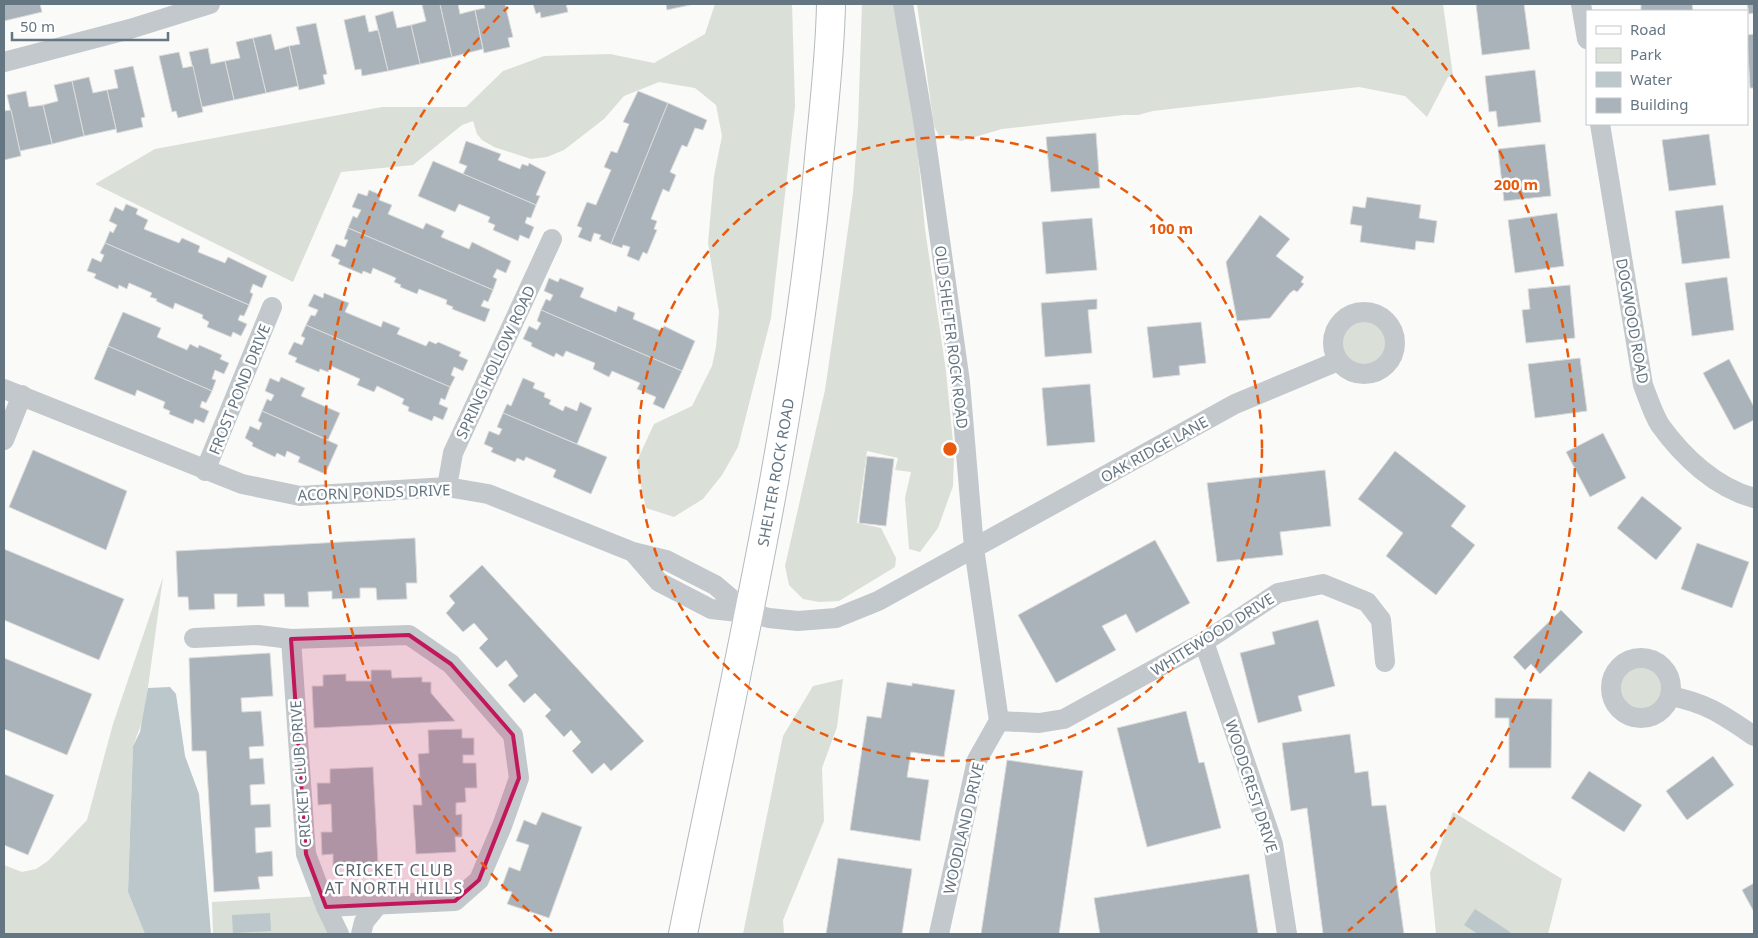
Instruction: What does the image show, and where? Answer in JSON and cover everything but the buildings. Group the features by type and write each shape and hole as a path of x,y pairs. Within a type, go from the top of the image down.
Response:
{"main road":[{"name":"SHELTER ROCK ROAD","path":"683,934 748,613 795,359 808,266 830,42 831,4"}],"street":[{"path":"4,62 130,29 177,9 210,4"},
{"name":"OLD SHELTER ROCK ROAD","path":"903,4 923,120 960,382 974,548"},
{"path":"1581,4 1586,33"},
{"name":"DOGWOOD ROAD","path":"1600,125 1643,385 1659,424 1694,464 1739,494 1754,498"},
{"name":"SPRING HOLLOW ROAD","path":"447,487 453,453 552,239"},
{"name":"FROST POND DRIVE","path":"205,471 272,307"},
{"name":"OAK RIDGE LANE","path":"974,548 1236,404 1338,361"},
{"path":"4,440 13,392"},
{"name":"ACORN PONDS DRIVE","path":"13,392 205,471 242,484 300,496 447,487 488,494 633,552 659,582 711,609 748,613"},
{"path":"748,613 769,618 798,621 836,618 878,601 974,548 999,721"},
{"name":"WHITEWOOD DRIVE","path":"999,721 1039,723 1064,719 1204,642 1278,593 1322,584 1367,602 1381,620 1385,662"},
{"path":"194,638 258,635 291,639 409,635 451,664 513,735 519,778 502,826 479,880 455,902 326,907"},
{"name":"CRICKET CLUB DRIVE","path":"291,639 306,854 326,907 339,934"},
{"name":"WOODCREST DRIVE","path":"1204,642 1273,844 1287,934"},
{"path":"1670,696 1695,701 1713,709 1754,736"},
{"name":"WOODLAND DRIVE","path":"939,934 977,760 999,721"},
{"path":"361,934 364,922 377,906"}],"highlighted area":[{"path":"409,635 451,664 513,735 519,778 479,880 455,901 326,907 306,854 291,639"}],"green space":[{"path":"715,4 792,4 795,106 771,318 738,447 722,475 703,499 674,517 646,508 636,463 654,424 692,406 712,366 716,347 719,312 708,243 714,176 722,136 716,105 695,88 659,82 624,96 604,119 564,150 547,157 531,159 494,147 482,140 477,134 473,121 462,125 413,165 341,172 293,282 95,184 155,149 382,107 466,107 503,71 544,56 610,54 654,63 705,34"},
{"path":"862,4 893,4 915,123 925,229 946,371 954,452 953,486 938,528 920,552 909,549 905,498 911,472 895,470 898,458 867,451 857,523 881,528 896,558 895,567 839,601 819,602 803,599 789,585 785,566 825,390 853,193 858,125"},
{"path":"917,4 1443,4 1453,76 1448,77 1427,117 1405,96 1359,87 1153,111 1138,115 1002,129 961,141 953,139 950,135 939,136 934,126"},
{"path":"1358,312 1370,312 1386,321 1393,331 1395,343 1393,355 1386,365 1370,374 1358,374 1347,369 1338,360 1333,349 1333,337 1338,326 1347,317"},
{"path":"163,577 144,717 133,746 128,892 145,934 4,934 4,865 22,872 36,869 48,861 87,820 113,724"},
{"path":"1641,658 1658,663 1666,671 1671,688 1666,705 1658,713 1641,718 1624,713 1616,705 1611,688 1616,671 1624,663"},
{"path":"843,679 837,727 822,768 824,821 783,920 784,934 743,934 783,736 813,686"},
{"path":"1453,812 1562,879 1548,934 1436,934 1430,873"},
{"path":"322,896 339,934 213,934 212,902"}],"water":[{"path":"170,687 176,694 185,756 199,794 211,934 145,934 128,892 133,746 140,732 148,688"},
{"path":"1475,909 1510,932 1509,934 1478,934 1464,925"},
{"path":"270,913 271,931 233,933 232,915"}],"district":[{"name":"CRICKET CLUB AT NORTH HILLS","path":"394,879"}]}
